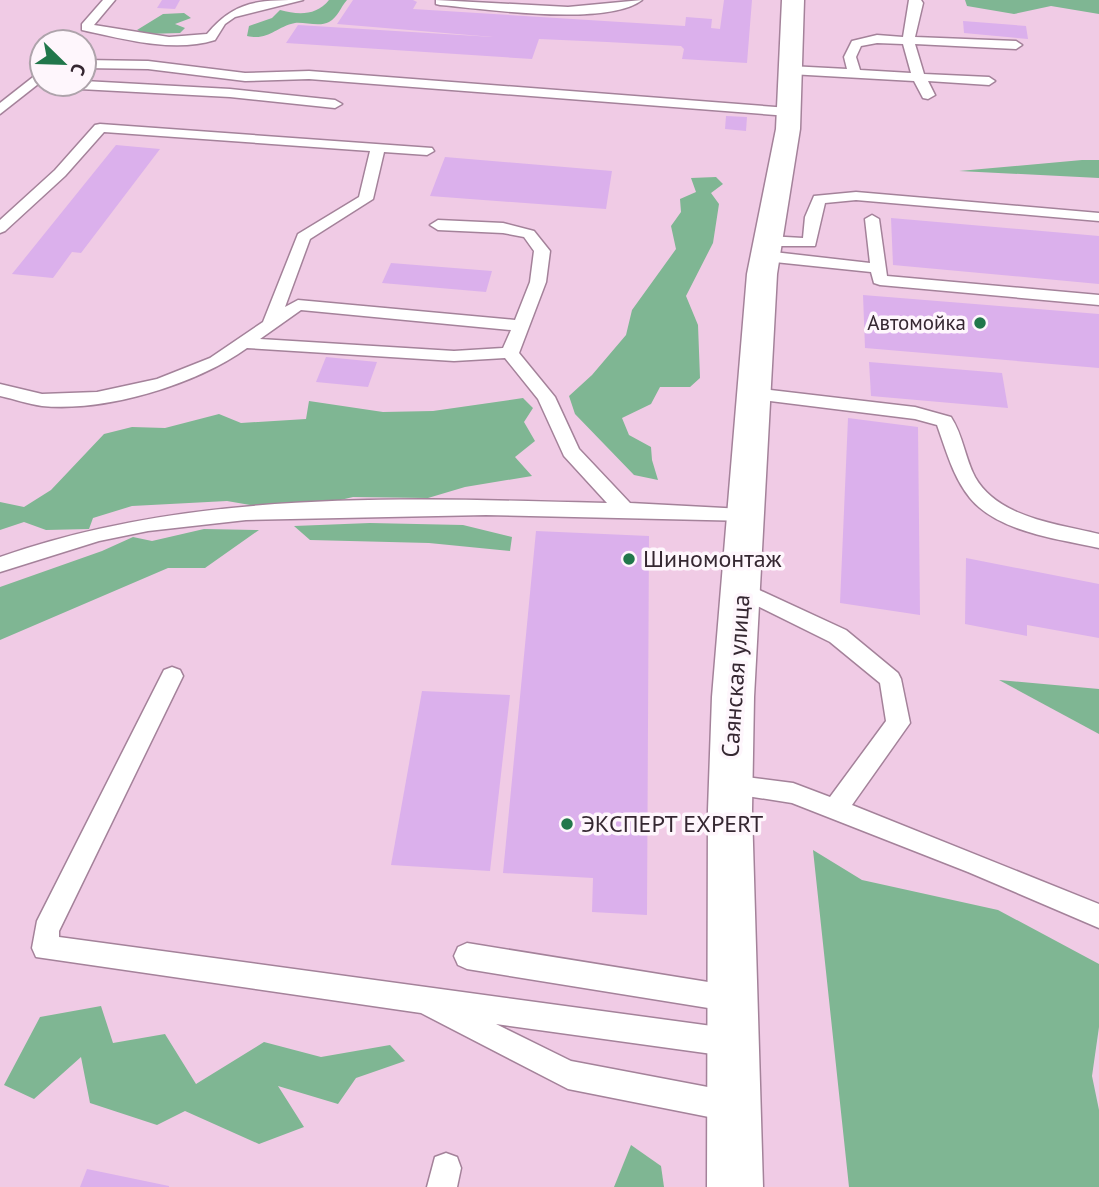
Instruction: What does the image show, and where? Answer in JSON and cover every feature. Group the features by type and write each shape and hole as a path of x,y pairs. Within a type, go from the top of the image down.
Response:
{"street":[{"name":"Саянская улица","path":"735,1187 730,785 733,697 753,394 767,248 789,112 793,0"}],"lane":[{"path":"108,0 86,27 154,38 198,41 212,37 223,20 246,9 297,0"},
{"path":"440,2 587,9 625,5 636,0"},
{"path":"915,0 917,3 908,39 909,58 928,95"},
{"path":"855,76 850,57 856,44 877,39 1016,45"},
{"path":"98,64 148,65 245,77 323,76 789,112"},
{"path":"790,70 921,80 989,81"},
{"path":"0,110 28,84"},
{"path":"98,86 230,93 335,104"},
{"path":"24,87 28,87"},
{"path":"0,228 60,173 100,128 427,151"},
{"path":"271,321 303,237 366,200 378,148"},
{"path":"767,248 810,243 814,210 820,199 826,197 856,196 1099,217"},
{"path":"872,219 880,280 1099,300"},
{"path":"438,225 502,228 529,234 542,251 538,282 510,353"},
{"path":"767,248 877,268"},
{"path":"0,390 42,400 97,398 162,383 216,362 271,321 298,305 520,326"},
{"path":"243,343 454,356 510,353"},
{"path":"510,353 545,397 571,452 623,508"},
{"path":"753,394 915,413 946,421 962,471 986,504 1034,526 1099,541"},
{"path":"0,565 50,545 113,528 193,516 260,510 623,508 743,516"},
{"path":"742,590 838,636 890,679 898,723 835,809"},
{"path":"172,676 46,930 45,948 734,1043"},
{"path":"730,785 793,793 977,863 1099,916"},
{"path":"467,956 733,999"},
{"path":"418,999 568,1075 735,1107"}],"green space":[{"path":"329,0 347,0 329,22 295,23 261,37 247,36 249,26 272,18 280,10 293,13 313,12"},
{"path":"965,0 1099,0 1099,14 1051,6 1014,14 967,6"},
{"path":"184,13 191,18 175,24 185,28 180,33 146,34 137,30 163,14"},
{"path":"1099,160 1099,178 959,171"},
{"path":"716,177 723,184 711,193 719,204 713,243 686,296 698,325 700,378 690,387 660,387 651,404 622,418 629,435 651,447 658,480 634,475 575,414 569,396 592,375 626,335 632,310 676,249 671,226 681,212 680,199 696,192 691,178"},
{"path":"523,398 533,408 524,422 535,441 515,457 532,476 465,487 428,498 353,497 332,502 256,506 227,501 132,506 93,518 89,529 46,530 24,522 0,530 0,502 24,507 51,490 104,434 132,427 165,428 219,414 241,423 306,419 309,401 383,412 433,411"},
{"path":"370,523 463,525 512,537 510,551 429,543 310,540 294,526"},
{"path":"204,529 259,530 205,568 168,568 0,640 0,587 102,551 133,537 152,541"},
{"path":"999,680 1099,689 1099,734"},
{"path":"813,850 862,880 998,910 1099,964 1099,1027 1092,1076 1099,1110 1099,1187 849,1187"},
{"path":"101,1006 113,1043 165,1034 196,1084 264,1042 321,1057 390,1045 405,1061 356,1078 338,1104 278,1086 304,1127 259,1144 185,1111 157,1125 90,1103 81,1057 34,1099 4,1085 40,1017"},
{"path":"631,1145 661,1166 664,1187 614,1187"}],"building":[{"path":"162,0 180,0 175,9 157,8"},
{"path":"353,0 413,0 417,2 413,9 685,26 686,17 712,19 711,28 720,29 724,0 752,0 747,63 682,59 684,49 681,46 539,39 532,59 286,43 298,25 493,37 337,24"},
{"path":"963,21 1026,26 1028,39 964,33"},
{"path":"726,116 747,117 746,131 725,129"},
{"path":"116,145 160,149 81,253 72,252 53,278 12,274"},
{"path":"445,157 612,171 606,209 430,196"},
{"path":"891,218 1099,236 1099,284 893,265"},
{"path":"391,263 492,271 486,292 382,283"},
{"name":"Автомойка","path":"863,295 1099,314 1099,368 865,348"},
{"path":"326,357 377,362 368,387 316,382"},
{"name":"Автомойка","path":"869,362 1002,373 1008,408 871,396"},
{"path":"848,418 918,427 920,615 840,603"},
{"path":"536,531 649,536 647,915 592,912 593,878 503,873"},
{"path":"966,558 1099,584 1099,638 1027,625 1027,636 965,624"},
{"path":"422,691 510,695 490,871 391,865"},
{"path":"87,1169 169,1186 169,1187 80,1187"}],"place":[{"name":"Автомойка","path":"980,323"},
{"name":"Шиномонтаж","path":"629,559"},
{"name":"ЭКСПЕРТ EXPERT","path":"567,824"}]}
